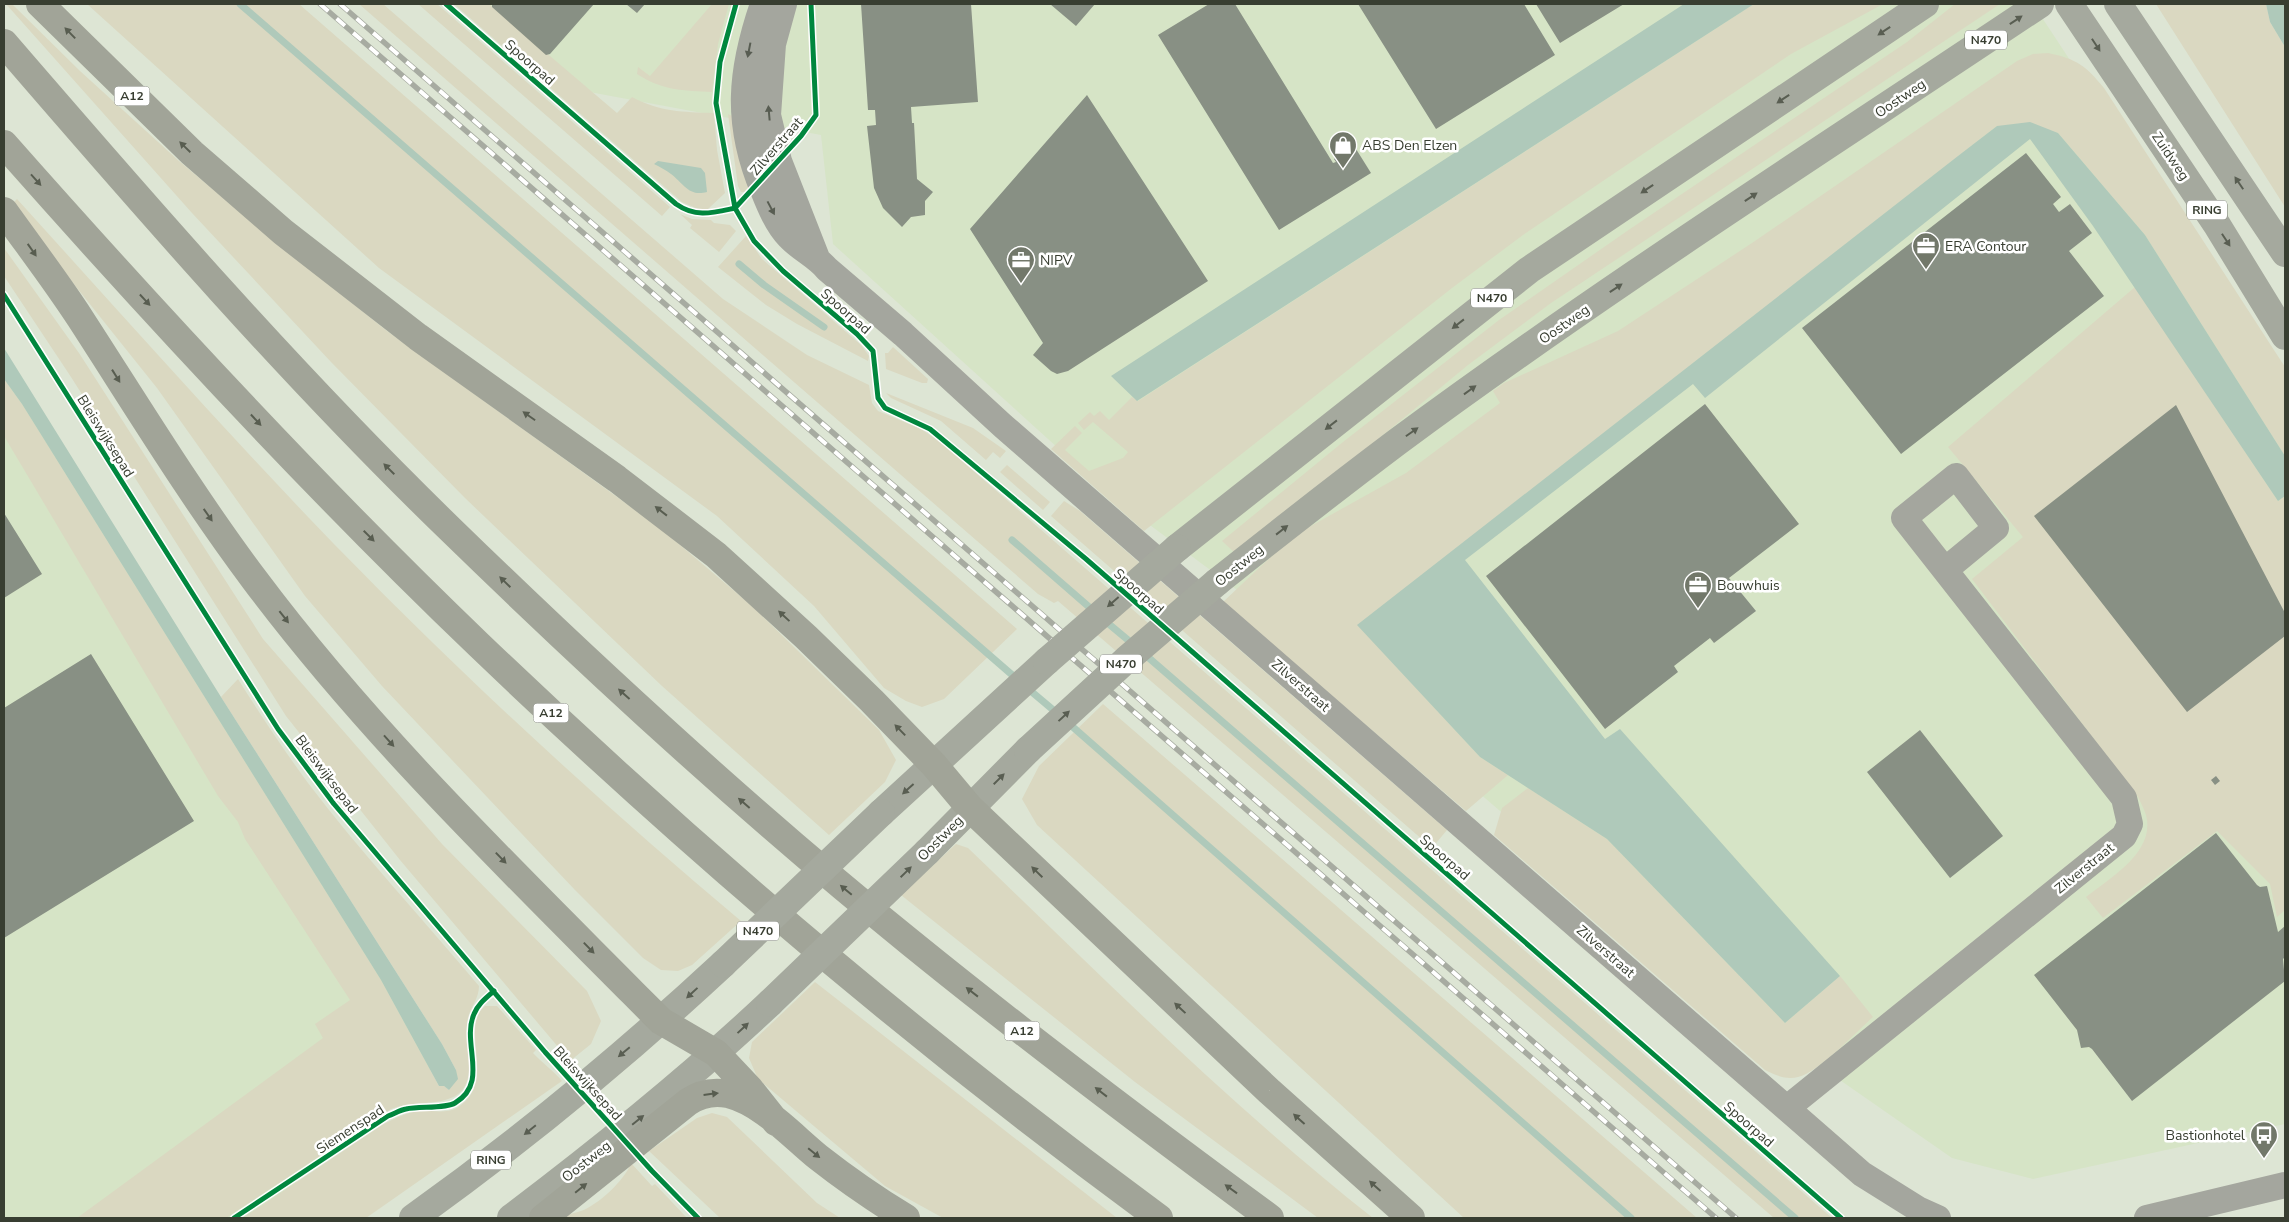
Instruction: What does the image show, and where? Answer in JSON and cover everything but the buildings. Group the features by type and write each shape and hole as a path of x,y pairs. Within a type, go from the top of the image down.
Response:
{"highway":[{"name":"A12","path":"40,4 192,154 283,232 418,337 638,493 716,555 806,637 934,765 970,808 1262,1085 1411,1218"},
{"name":"A12","path":"4,44 157,219 298,374 442,522 610,682 774,829 910,943 1158,1136 1270,1218"},
{"name":"A12","path":"4,144 275,441 401,569 544,707 744,887 874,998 1042,1130 1159,1218"},
{"path":"4,211 78,316 180,476 254,579 360,709 434,790 661,1021 716,1054 749,1088 776,1122"},
{"path":"542,1218 688,1102 701,1095 717,1092 737,1097 762,1111 845,1178 906,1218"}],"main road":[{"name":"N470","path":"661,1021 724,964 881,813 1081,630 1177,548 1529,270 1925,4"},
{"name":"Oostweg","path":"511,1218 640,1119 716,1054 927,852 1028,750 1126,660 1217,582 1348,479 1487,378 1638,274 2040,4"},
{"name":"Zuidweg","path":"2069,4 2217,225 2285,336"},
{"name":"RING","path":"2118,4 2285,253"},
{"name":"RING","path":"413,1218 526,1133 661,1021"}],"street":[{"name":"Zilverstraat","path":"763,4 752,36 744,75 742,105 749,149 770,207 788,237 818,259 1003,426 1862,1174 1918,1209 1938,1218"},
{"name":"Zilverstraat","path":"784,4 773,44 768,115 779,161 818,259"},
{"name":"Zilverstraat","path":"1787,1108 2124,836 2130,824 2124,798 1944,570"},
{"path":"2147,1218 2285,1185"}],"shaded area":[{"path":"6,4 12,4 80,71 179,161 277,243 387,331 660,528 752,606 879,730 896,760 885,782 829,835 662,686 465,498 331,362 192,213"},
{"path":"87,4 299,4 1017,629 944,699 922,707 906,701 884,688 814,606 717,516 379,268"},
{"path":"359,4 383,4 723,299 807,355 869,385 872,403 878,411 921,429 939,441 1832,1218 1774,1218 1058,601 1054,603 1038,594"},
{"path":"418,4 437,4 670,207 662,216"},
{"path":"454,4 489,4 617,113 632,97 662,108 714,113 717,150 725,193 708,209 698,209 682,202"},
{"path":"469,4 2033,4 2261,350 2285,423 2285,1124 2033,1179 1952,1158 1699,982 1280,622 1111,496 833,244 821,135 568,88"},
{"path":"712,4 729,4 718,44 712,92 682,90 664,86 637,74 638,67 650,76"},
{"path":"1684,4 1754,4 1137,401 1111,376"},
{"path":"1754,4 1883,4 1791,54 1523,235 1452,288 1144,531 1051,449 1075,426 1082,433 1065,450 1089,471 1123,458 1128,452 1093,422 1084,430 1078,423 1090,412 1094,416 1100,411 1109,420 1132,397 1138,401"},
{"path":"1955,4 2000,4 1551,303 1468,365 1360,454 1234,552 1222,541 1343,442 1499,320 1907,42"},
{"path":"2156,4 2266,4 2270,22 2285,47 2285,207"},
{"path":"2266,4 2285,4 2285,47 2270,22"},
{"path":"2048,53 2080,64 2104,88 2285,367 2285,456 2145,235 2058,133 1997,126 1358,625 1480,757 1508,775 1466,811 1223,602 1293,536 1406,473 1500,403 1493,391 1504,383 1618,331 1752,243 2017,61 2033,54"},
{"path":"728,114 732,116 751,185 745,192 741,192 738,186"},
{"path":"2030,122 2058,133 2145,235 2285,456 2285,496 2278,501 2093,226 2030,139 1705,398 1693,384 1465,560 1605,739 1620,729 1840,976 1785,1023 1607,839 1480,757 1357,625 1997,126"},
{"path":"658,161 701,168 705,173 707,192 696,193 687,189 669,173 654,164"},
{"path":"17,199 162,360 360,571 519,725 741,921 692,965 678,971 661,970 643,958 575,890 382,686 305,596 157,388 69,278 14,202"},
{"path":"680,214 692,219 711,220 714,223 730,225 736,231 719,252 690,228 692,225"},
{"path":"746,236 762,259 861,345 869,356 868,361 797,324 766,305 718,267"},
{"path":"4,248 79,353 263,639 442,844 587,991 601,1021 591,1044 570,1061 400,860 286,716 71,377 4,276"},
{"path":"2135,287 2278,501 2285,496 2285,910 2277,917 2270,884 2217,831 2103,918 2086,897 2129,863 2138,852 2144,841 2147,828 2146,815 2138,797 1972,579 2023,537 1948,447"},
{"path":"893,347 928,379 927,383 922,383 886,369 885,353 888,353"},
{"path":"4,348 221,697 442,1044 456,1070 458,1079 449,1090 444,1086 439,1086 381,980 22,404 4,379"},
{"path":"4,371 246,740 450,1058 380,1102 259,1218 4,1218"},
{"path":"4,379 22,404 381,980 439,1086 444,1086 449,1090 456,1070 442,1044 221,697 238,679 308,783 328,809 479,986 468,1020 469,1068 467,1082 461,1092 452,1098 441,1101 391,1109 226,1218 77,1218 323,1038 315,1024 350,1000 245,839 238,822 218,796 4,436"},
{"path":"886,393 973,428 1006,451 1000,458 993,452 986,460 941,421 891,398"},
{"path":"1007,465 1050,502 1043,510 1000,472"},
{"path":"1064,501 1080,511 1447,830 1432,848 1051,516"},
{"path":"1103,704 1697,1218 1464,1218 1037,825 1022,799 1039,766"},
{"path":"1528,788 1607,839 1785,1023 1840,976 1873,1017 1847,1042 1807,1074 1789,1078 1765,1070 1494,835 1502,808"},
{"path":"956,844 968,848 1116,991 1217,1085 1320,1175 1373,1218 1318,1218 1135,1082 901,895"},
{"path":"815,982 1117,1218 943,1218 885,1186 758,1079 749,1058 752,1042"},
{"path":"485,1006 497,1006 536,1050 533,1053 562,1081 366,1218 243,1218 382,1125 413,1112 443,1111 457,1108 469,1097 475,1084 477,1070 475,1028 478,1016"},
{"path":"712,1113 727,1117 817,1203 840,1218 720,1218 649,1151 697,1118"},
{"path":"631,1163 652,1186 655,1184 687,1218 563,1218 588,1208 603,1198 623,1177"}],"waterway":[{"path":"240,4 1018,680"},
{"path":"739,264 764,285 824,327"},
{"path":"1012,540 1096,613"},
{"path":"1104,620 1134,645"},
{"path":"1142,652 1795,1218"},
{"path":"1026,687 1058,714"},
{"path":"1066,721 1631,1218"}],"railway":[{"path":"320,4 1716,1218"},
{"path":"340,4 1736,1218"}],"cycle path":[{"name":"Spoorpad","path":"446,4 676,204 697,213 711,213 735,208 754,241 783,271 857,334 873,351 878,398 885,408 930,429 1086,559 1841,1218"},
{"path":"735,208 716,103 720,62 736,4"},
{"path":"735,208 801,136 816,115 811,4"},
{"name":"Bleiswijksepad","path":"4,295 278,729 334,804 545,1052 652,1171 698,1218"},
{"name":"Siemenspad","path":"234,1218 388,1116 406,1109 439,1107 455,1103 465,1094 471,1084 473,1062 470,1038 474,1014 480,1004 494,991"}],"place":[{"name":"ABS Den Elzen","path":"1343,169"},
{"name":"ERA Contour","path":"1926,270"},
{"name":"NIPV","path":"1021,284"},
{"name":"Bouwhuis","path":"1698,609"},
{"name":"Bastionhotel","path":"2264,1159"}]}
